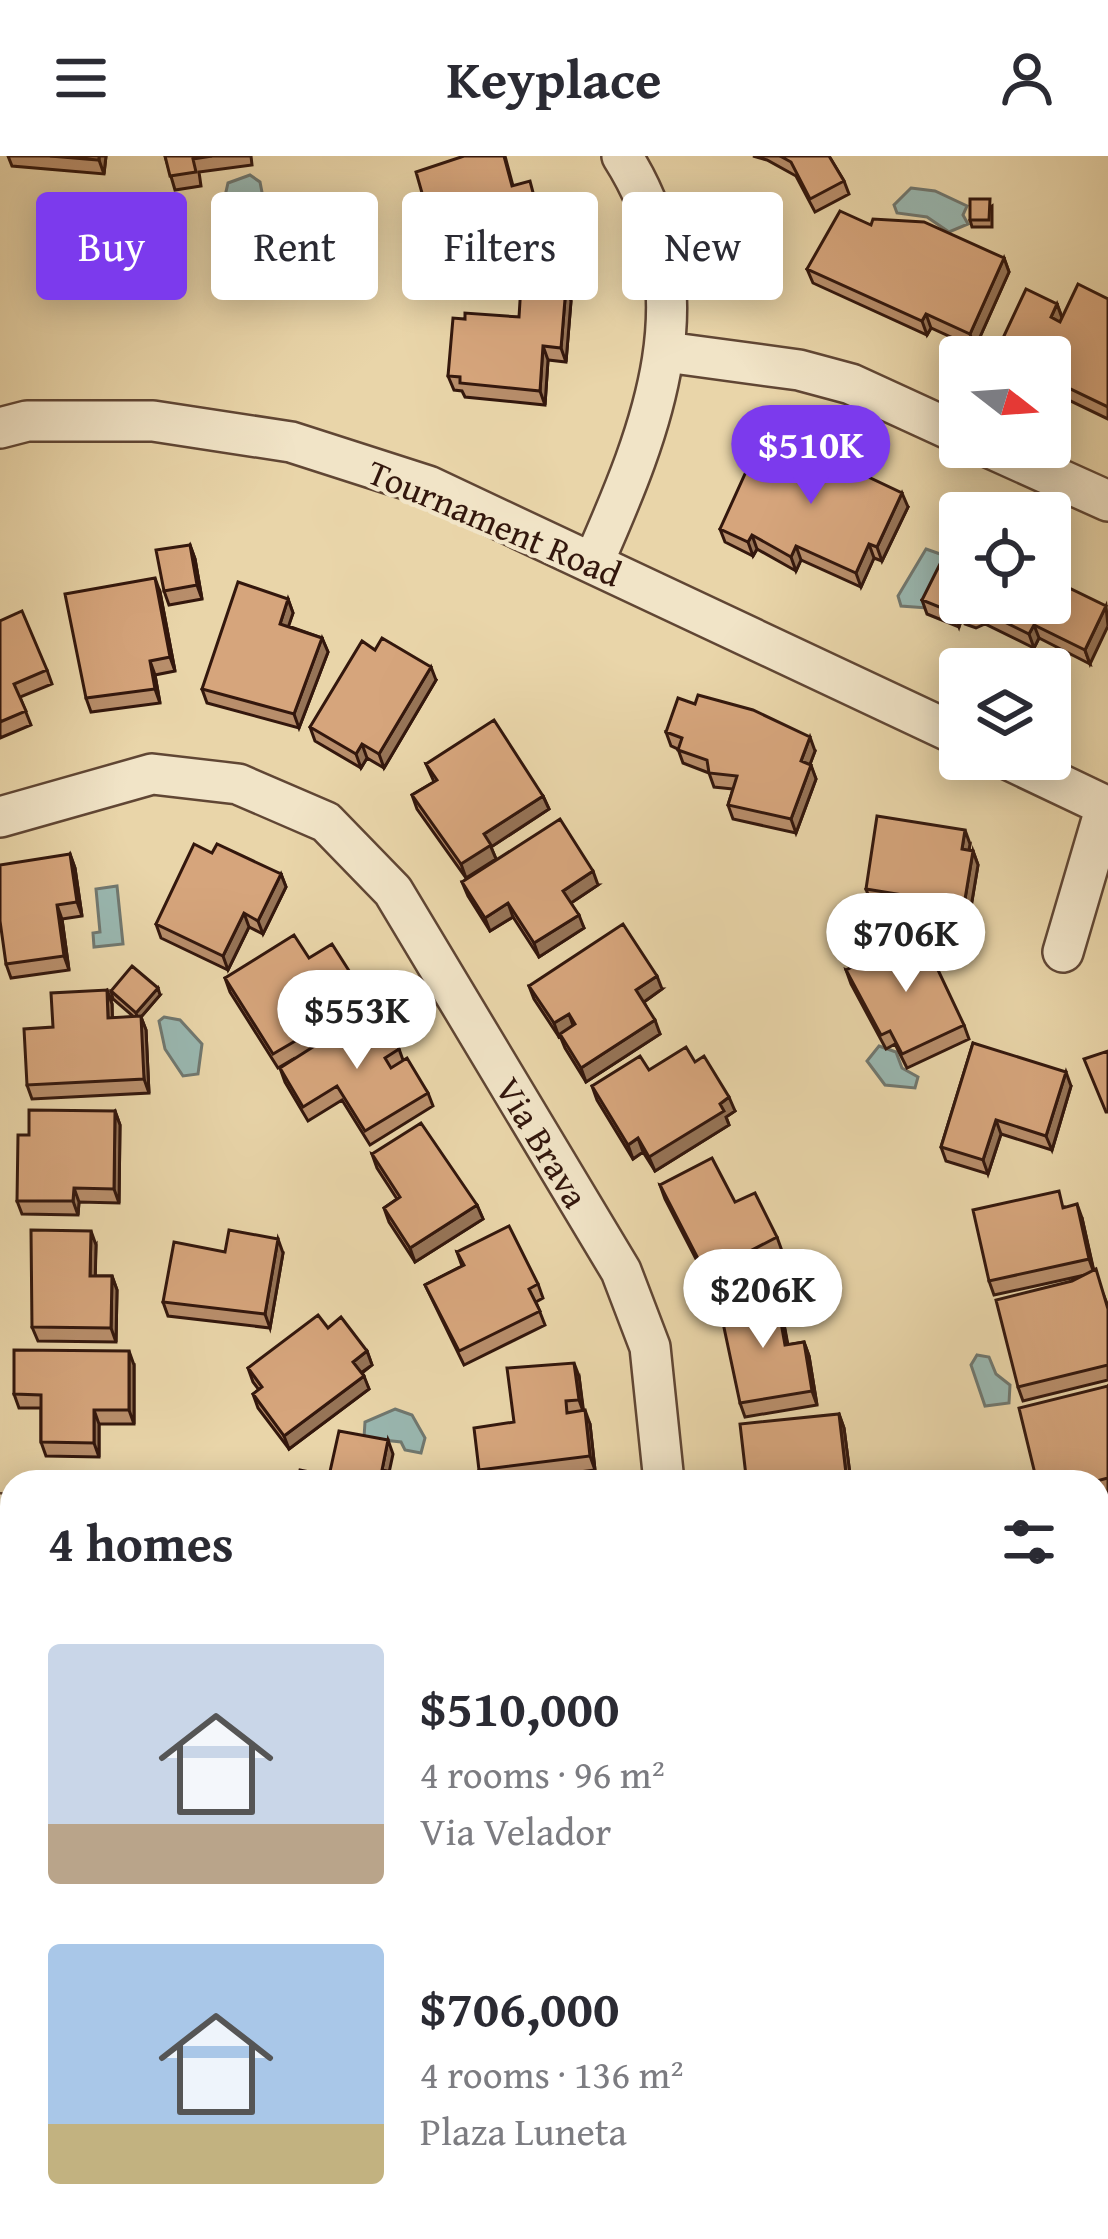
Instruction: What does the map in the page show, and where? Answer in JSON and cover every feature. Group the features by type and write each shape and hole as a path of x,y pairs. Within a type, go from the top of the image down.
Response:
{"street":[{"path":"594,561 639,459 658,402 666,352 667,284 647,211 622,156"},
{"path":"666,352 799,370 851,385 939,425"},
{"name":"Tournament Road","path":"0,428 27,421 153,421 291,442 428,486 939,726"},
{"path":"1034,468 1108,502"},
{"name":"Via Brava","path":"0,817 152,774 238,784 326,823 393,891 621,1271 650,1347 663,1470"},
{"path":"1051,780 1107,807 1063,952"}],"water":[{"path":"250,175 260,182 262,192 226,192 228,183"},
{"path":"911,188 935,191 967,206 963,215 968,224 949,232 927,217 897,213 894,205"},
{"path":"926,549 939,554 939,579 927,608 901,606 898,596"},
{"path":"117,886 123,944 94,947 93,933 100,932 96,889"},
{"path":"164,1017 180,1020 202,1044 198,1074 183,1076 165,1049 159,1021"},
{"path":"879,1046 896,1052 902,1068 918,1077 915,1088 885,1085 867,1061"},
{"path":"977,1355 989,1357 996,1374 1010,1385 1009,1403 985,1406 971,1365"},
{"path":"395,1409 412,1415 425,1438 421,1453 405,1450 401,1442 364,1438 365,1422"}],"building":[{"path":"50,156 99,156 99,160"},
{"path":"165,156 212,156 193,159 196,172 170,176"},
{"path":"464,156 504,156 512,186 530,181 533,192 422,192 416,172"},
{"path":"780,156 829,156 844,181 810,199 791,162"},
{"path":"970,199 990,199 989,220 970,220"},
{"path":"840,211 871,225 873,219 924,222 1004,258 970,334 926,314 922,321 807,269"},
{"path":"1078,284 1108,299 1108,407 1071,389 1071,336 1004,336 1026,289 1057,304 1051,317 1060,322"},
{"path":"520,300 565,300 561,348 543,346 540,391 460,383 460,377 448,376 453,318 465,319 465,313 519,317"},
{"path":"759,443 801,462 814,455 828,458 902,493 877,547 869,544 856,573 796,546 791,557 752,535 748,542 720,529"},
{"path":"190,545 197,585 164,591 156,550"},
{"path":"939,566 939,607 922,600"},
{"path":"155,578 170,657 150,661 155,689 86,698 65,594"},
{"path":"238,582 288,599 280,624 322,638 294,714 202,689"},
{"path":"1071,589 1106,606 1085,650 1034,625 1029,634 1009,624 1071,624"},
{"path":"22,611 47,670 14,684 26,711 0,722 0,621"},
{"path":"382,638 431,667 379,754 362,744 356,754 310,727 362,641 375,650"},
{"path":"698,695 753,710 810,737 801,761 811,765 791,819 728,805 737,776 709,773 707,760 678,750 682,738 666,732 678,698 695,704"},
{"path":"494,720 543,796 484,834 491,845 461,864 412,795 437,780 426,764"},
{"path":"877,816 965,830 962,849 973,851 964,905 866,889"},
{"path":"560,819 593,871 563,891 579,915 534,943 508,903 485,918 462,882"},
{"path":"194,844 212,853 217,844 281,874 258,921 244,913 223,956 156,924"},
{"path":"70,854 77,902 57,905 64,956 6,964 0,865"},
{"path":"623,924 657,976 636,990 655,1020 581,1068 560,1034 575,1024 569,1014 554,1023 529,986"},
{"path":"921,934 964,1025 902,1054 890,1031 881,1035 846,970"},
{"path":"294,935 309,958 332,944 367,999 273,1054 225,978"},
{"path":"132,966 158,988 136,1013 111,991"},
{"path":"107,990 108,1018 141,1016 144,1079 27,1085 24,1029 53,1027 51,993"},
{"path":"374,1008 399,1049 385,1058 391,1068 407,1058 428,1093 365,1131 337,1086 303,1107 280,1068"},
{"path":"973,1043 1066,1072 1046,1136 996,1120 983,1160 941,1147"},
{"path":"686,1047 695,1062 704,1056 729,1097 720,1104 724,1111 649,1157 638,1138 628,1145 592,1086 640,1056 649,1070"},
{"path":"1108,1051 1108,1112 1106,1112 1084,1059"},
{"path":"29,1110 115,1111 114,1189 74,1188 73,1201 17,1201 18,1135 29,1135"},
{"path":"421,1123 477,1205 410,1248 384,1208 400,1197 372,1154"},
{"path":"712,1158 735,1202 755,1193 777,1237 706,1274 660,1185"},
{"path":"1059,1191 1063,1208 1077,1204 1089,1259 989,1281 973,1210"},
{"path":"509,1226 538,1284 529,1289 540,1311 459,1351 425,1285 464,1265 457,1252"},
{"path":"31,1230 91,1231 90,1276 112,1276 111,1328 32,1327"},
{"path":"229,1230 278,1239 265,1314 163,1302 174,1242 225,1252"},
{"path":"1096,1269 1108,1309 1108,1365 1018,1387 996,1300 1072,1281"},
{"path":"776,1294 785,1345 804,1342 812,1391 740,1403 719,1304"},
{"path":"318,1315 328,1328 341,1317 367,1351 353,1362 364,1376 284,1436 253,1394 262,1387 248,1368"},
{"path":"14,1350 129,1351 129,1410 94,1410 94,1443 41,1442 41,1395 14,1394"},
{"path":"574,1363 579,1400 566,1401 567,1413 585,1410 590,1456 479,1470 474,1428 514,1422 507,1368"},
{"path":"1108,1386 1108,1470 1034,1470 1019,1408"},
{"path":"839,1414 846,1470 745,1470 740,1424"},
{"path":"339,1431 388,1440 382,1470 330,1470"}]}
